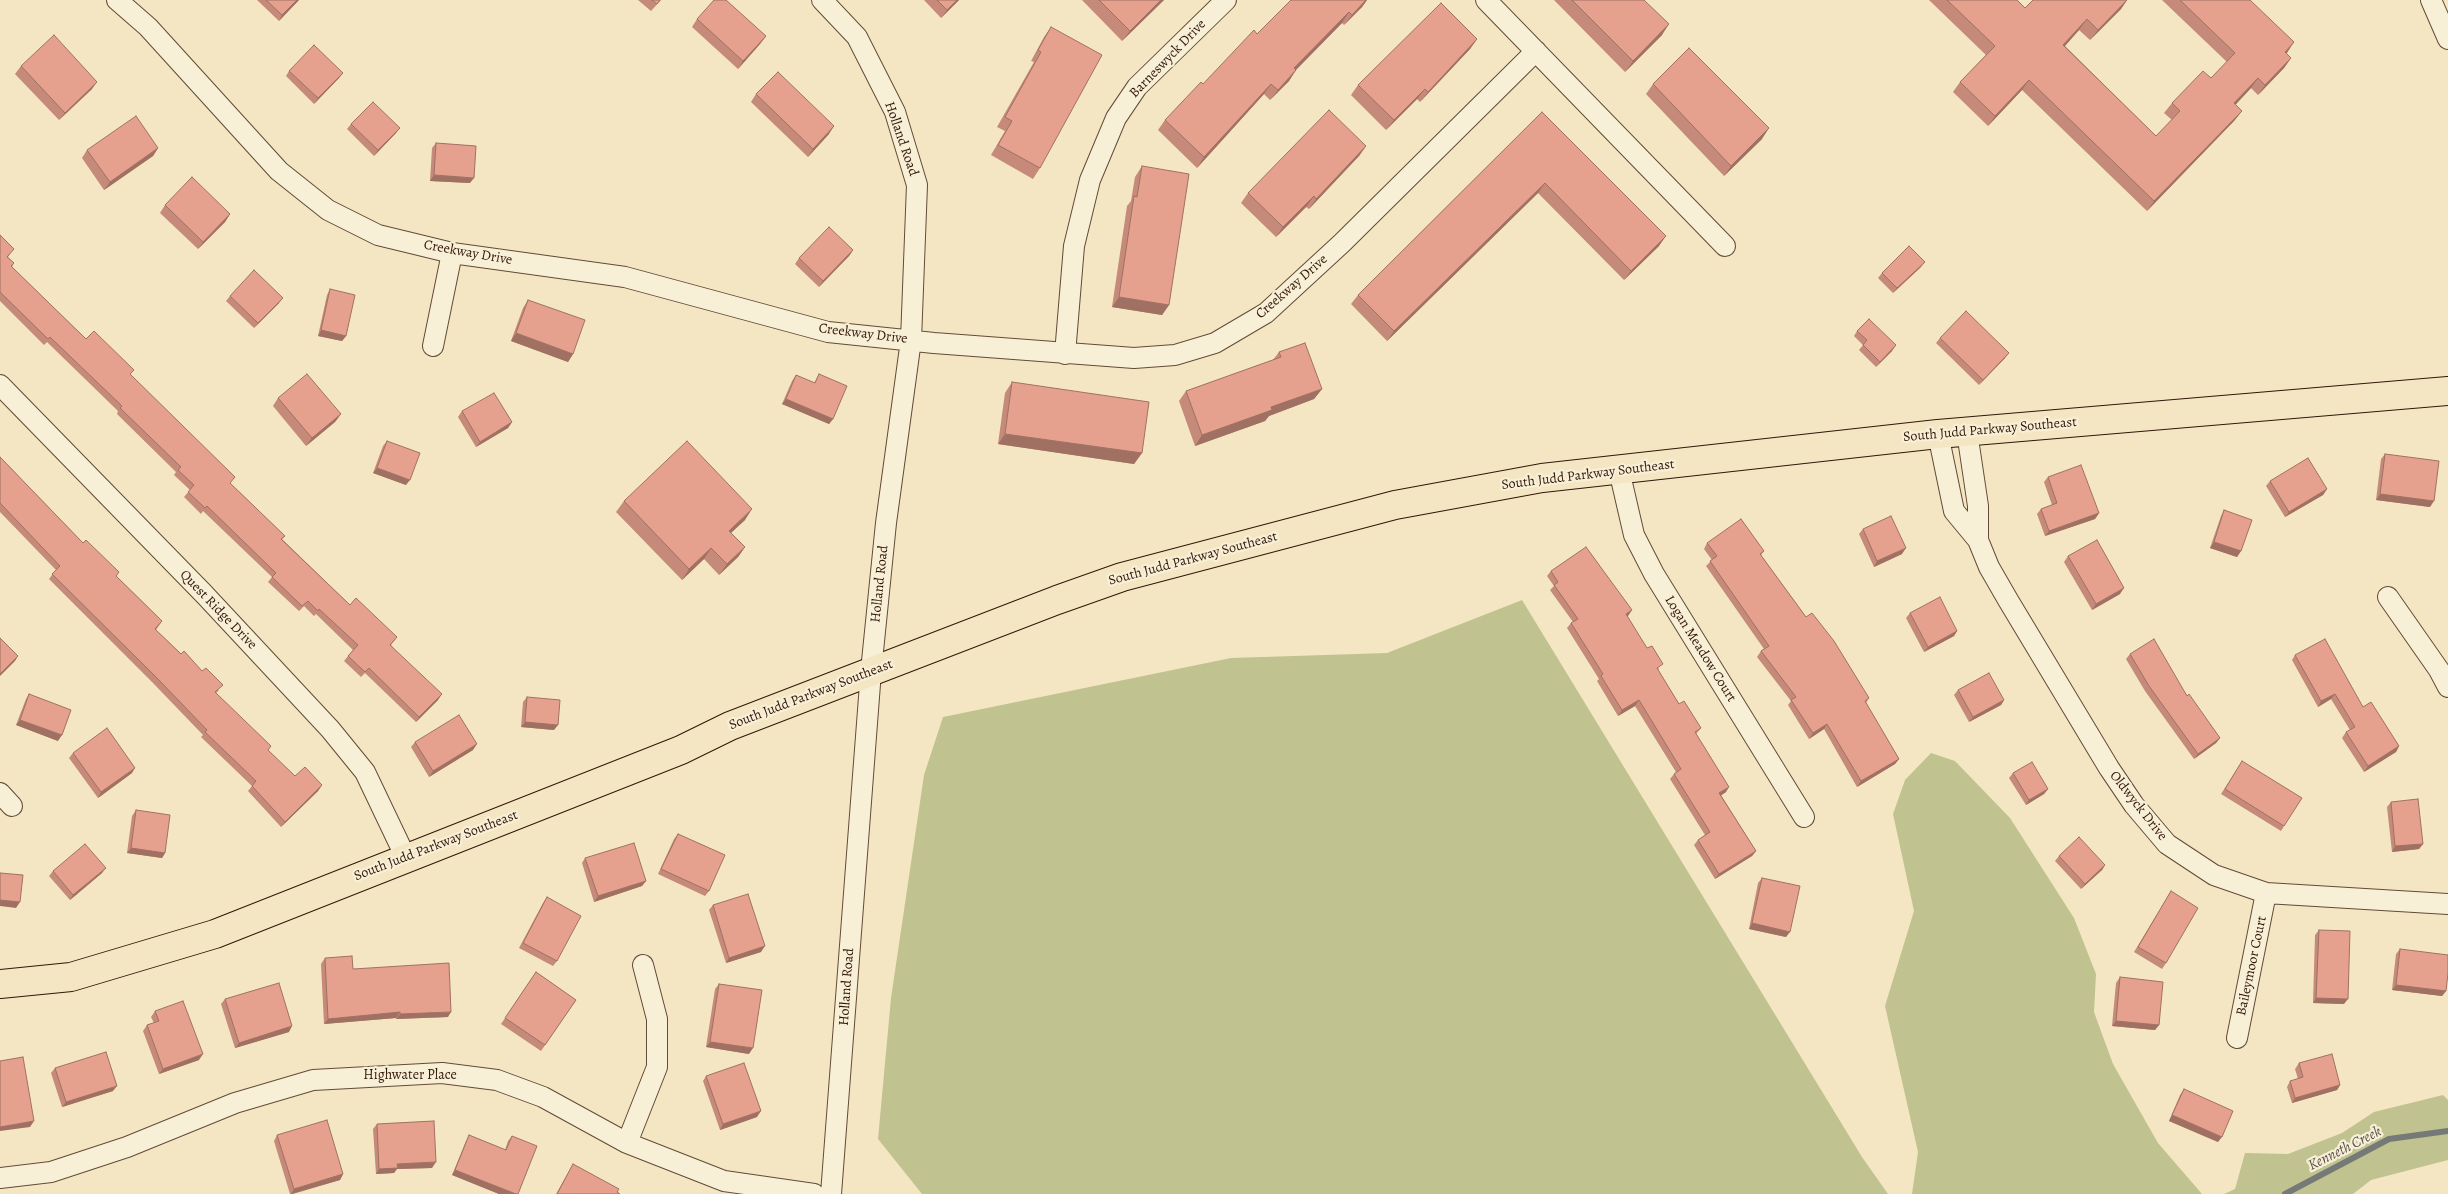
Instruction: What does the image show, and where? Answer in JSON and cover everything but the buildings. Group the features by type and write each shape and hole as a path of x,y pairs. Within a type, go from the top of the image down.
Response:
{"highway":[{"name":"South Judd Parkway Southeast","path":"0,984 71,977 215,934 681,750 730,726 1122,577 1394,505 1542,478 1938,434 2448,391"}],"street":[{"name":"Creekway Drive","path":"117,0 148,27 279,171 328,210 378,235 452,253 625,277 828,332 1065,354 1134,358 1175,355 1215,343 1266,314 1342,243 1536,51"},
{"name":"Holland Road","path":"822,0 857,37 895,112 917,185 911,340 886,522 871,671 831,1194"},
{"name":"Barneswyck Drive","path":"1065,354 1074,246 1090,180 1116,118 1137,87 1226,0"},
{"path":"1486,0 1725,246"},
{"path":"2431,0 2448,38"},
{"path":"432,346 452,253"},
{"name":"Quest Ridge Drive","path":"0,384 204,594 330,729 365,772 406,858"},
{"name":"Oldwyck Drive","path":"1968,432 1978,506 1978,540"},
{"name":"Oldwyck Drive","path":"1938,434 1954,510 1978,540 2008,600 2108,768 2134,805 2167,844 2214,876 2266,893 2448,904"},
{"name":"Logan Meadow Court","path":"1619,470 1634,535 1654,574 1804,817"},
{"path":"2388,597 2439,670 2448,687"},
{"name":"Baileymoor Court","path":"2237,1038 2266,893"},
{"path":"627,1143 657,1067 656,1019 643,965"},
{"name":"Highwater Place","path":"0,1178 51,1172 126,1148 235,1102 313,1080 371,1075 442,1073 497,1080 543,1097 627,1143 724,1181 814,1194"}],"green space":[{"path":"1522,600 1862,1157 1888,1194 922,1194 878,1139 891,998 924,775 943,717 1231,658 1387,653"},
{"path":"1931,753 1955,761 2010,818 2074,918 2096,974 2094,1012 2113,1064 2158,1143 2202,1194 1912,1194 1918,1152 1885,1006 1914,911 1893,814 1905,780"},
{"path":"2443,1095 2448,1100 2448,1160 2371,1180 2353,1194 2224,1194 2235,1189 2245,1153 2288,1154 2342,1133 2374,1112"}],"waterway":[{"name":"Kenneth Creek","path":"2285,1194 2389,1139 2448,1131"}]}
